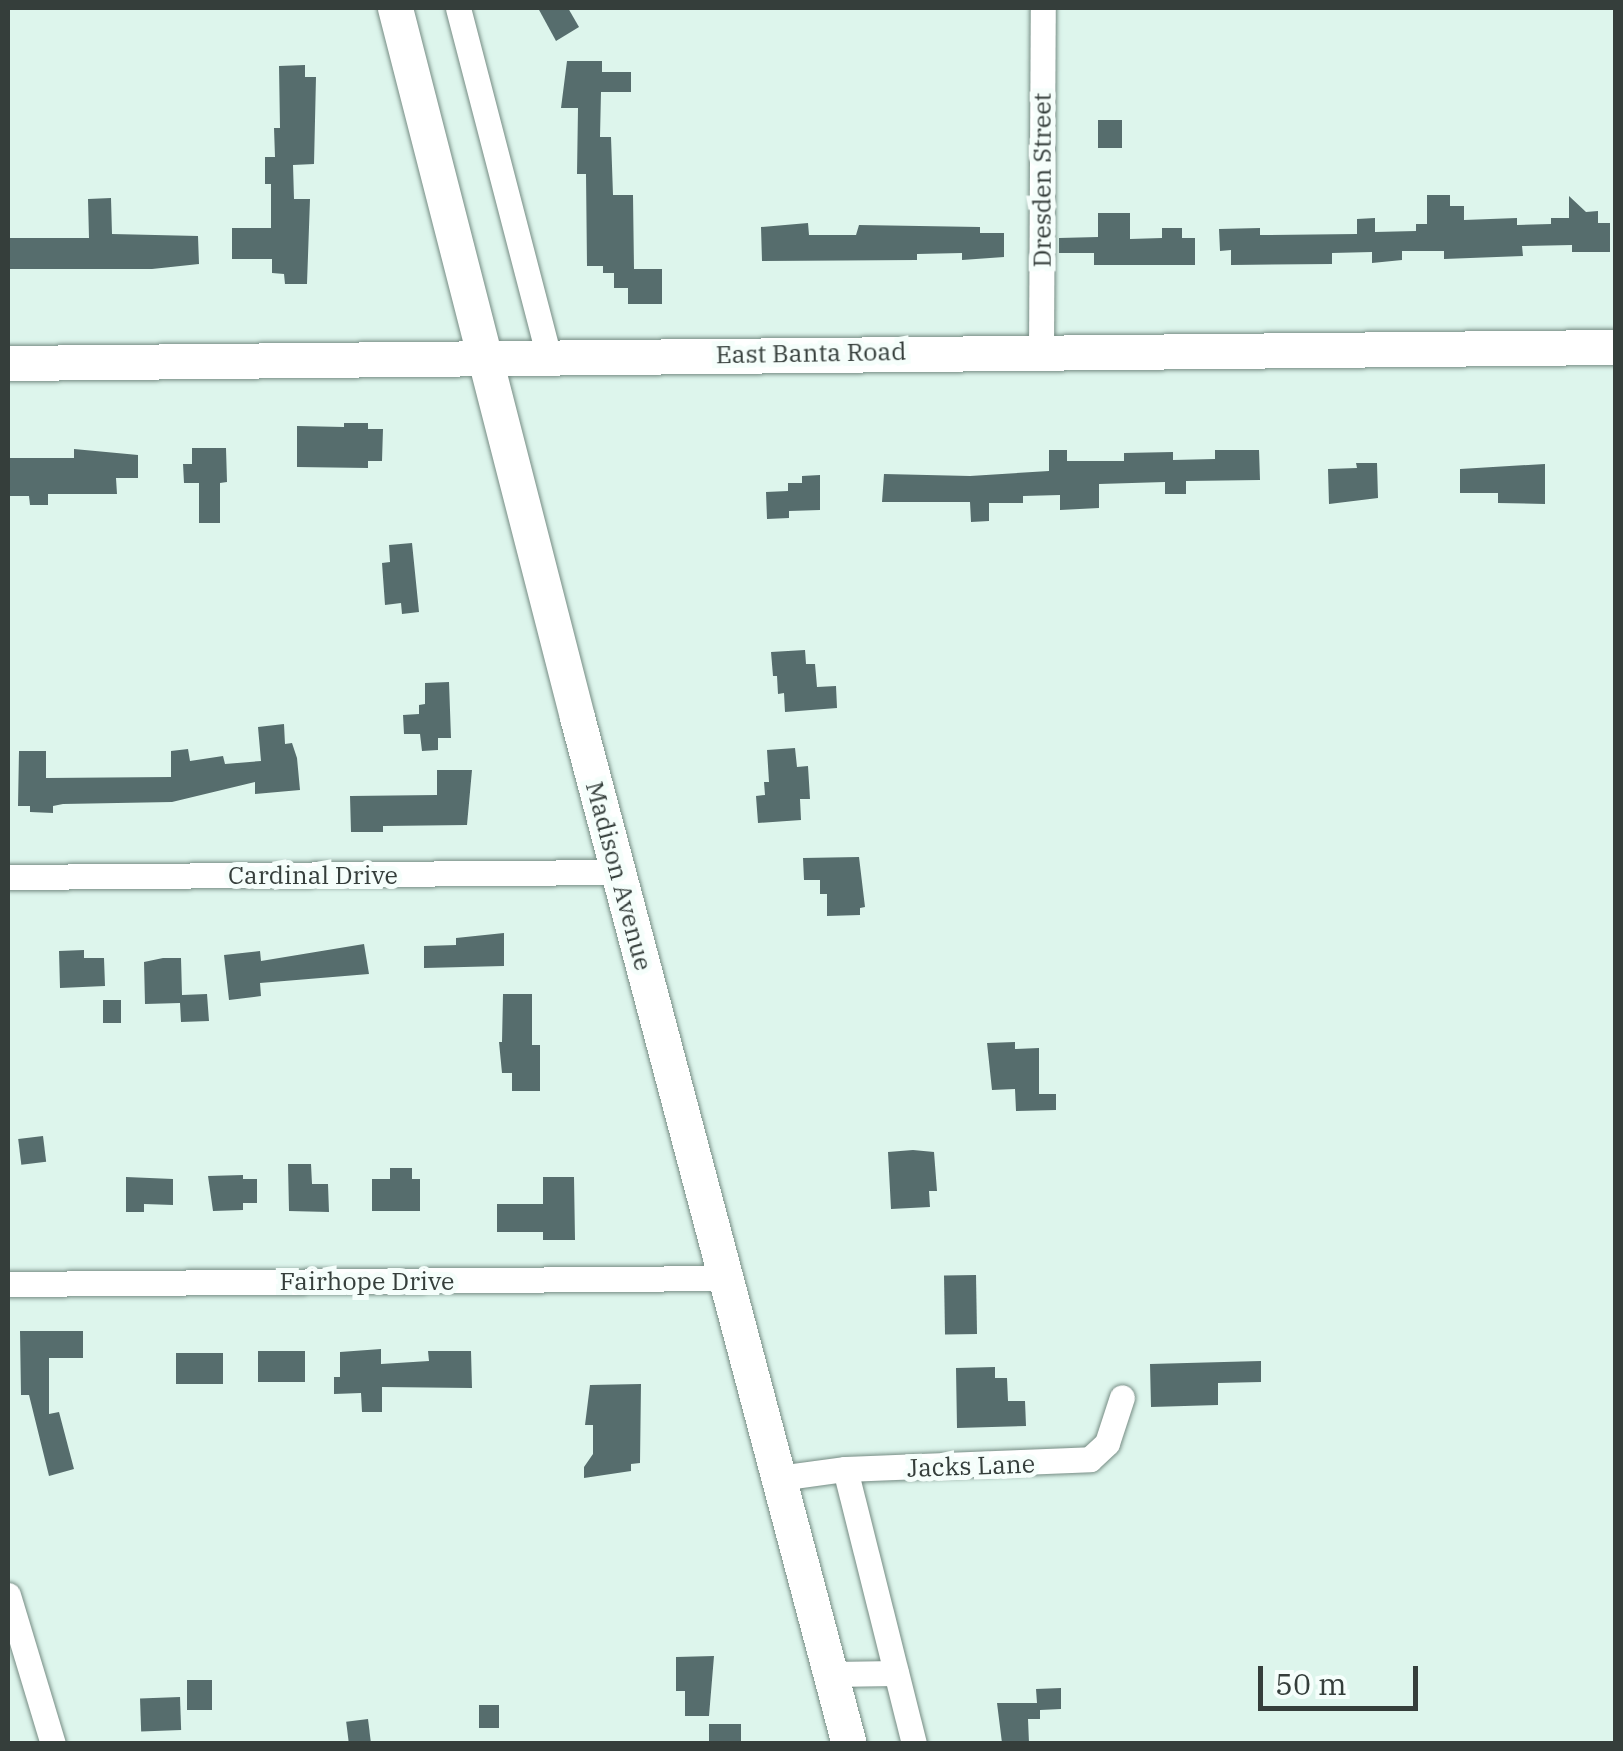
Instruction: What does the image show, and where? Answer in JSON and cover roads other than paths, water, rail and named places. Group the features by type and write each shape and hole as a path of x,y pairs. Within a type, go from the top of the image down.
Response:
{"main road":[{"name":"Madison Avenue","path":"395,8 483,357 849,1744"},
{"name":"East Banta Road","path":"8,362 1616,346"}],"street":[{"path":"458,8 549,356"},
{"name":"Dresden Street","path":"1041,352 1043,8"},
{"name":"Cardinal Drive","path":"8,877 619,872"},
{"name":"Fairhope Drive","path":"8,1284 726,1278"},
{"name":"Jacks Lane","path":"779,1478 844,1469 1090,1460 1107,1444 1122,1396"},
{"path":"844,1469 914,1744"},
{"path":"8,1595 53,1744"},
{"path":"831,1674 896,1673"}]}
